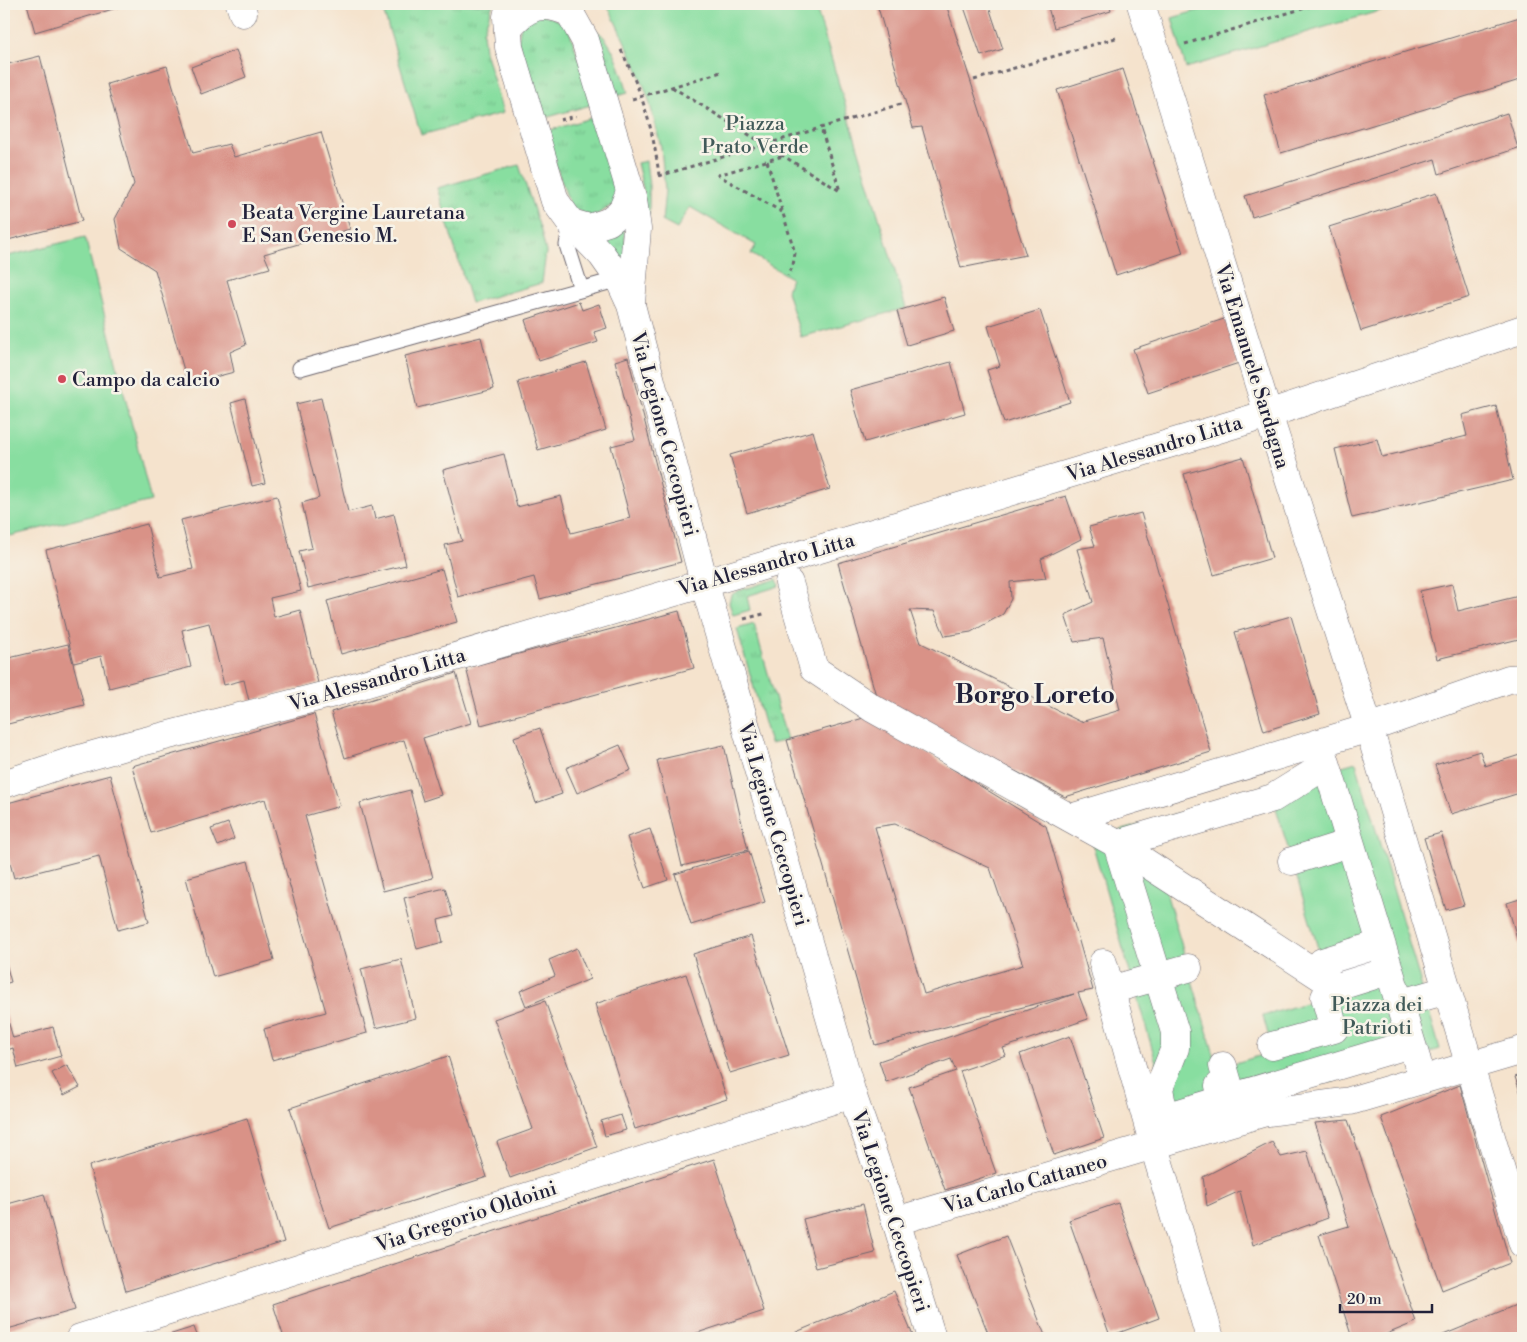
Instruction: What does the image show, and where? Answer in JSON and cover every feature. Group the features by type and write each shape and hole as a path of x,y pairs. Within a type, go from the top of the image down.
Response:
{"street":[{"path":"546,5 568,9 585,40 630,192 637,229 630,305 619,279 602,255 571,223 556,201 509,47 509,16 534,7 546,5"},
{"name":"Via Emanuele Sardagna","path":"1148,28 1368,728"},
{"path":"571,223 589,228 608,222 622,211 630,192"},
{"name":"Via Legione Ceccopieri","path":"630,305 704,582 852,1094 896,1220 932,1338"},
{"name":"Via Alessandro Litta","path":"4,784 118,748 330,694 1268,414 1523,329"},
{"path":"792,594 814,669 872,708 1117,844 1338,987 1388,971"},
{"path":"1117,844 1273,798 1323,754 1368,728 1509,679 1523,678"},
{"path":"1368,728 1523,1244"},
{"path":"1071,818 1128,801 1323,754"},
{"path":"1323,754 1410,1044 1423,1079"},
{"path":"1292,861 1349,843"},
{"path":"1117,844 1175,1032 1175,1048 1159,1088 1160,1100 1166,1117 1410,1044"},
{"path":"1322,962 1380,944"},
{"path":"1103,963 1210,1338"},
{"path":"1110,990 1188,968"},
{"path":"1398,1004 1447,990"},
{"path":"1272,1046 1334,1029 1325,997"},
{"path":"1154,1146 1262,1113 1350,1101 1523,1050"},
{"path":"1223,1066 1228,1083 1219,1086 1223,1099"},
{"name":"Via Gregorio Oldoini","path":"80,1338 852,1094"},
{"name":"Via Carlo Cattaneo","path":"896,1220 1154,1146"}],"lane":[{"path":"571,223 567,245 582,289"},
{"path":"300,368 619,279"}],"path":[{"path":"974,80 1148,28 1318,4"},
{"path":"619,46 636,80 645,106 655,146 659,183"},
{"path":"672,87 840,191 821,128"},
{"path":"659,176 901,104"},
{"path":"782,212 718,175 784,156"},
{"path":"767,161 795,253 793,265 788,276"},
{"path":"717,627 792,594"}],"green space":[{"path":"418,4 493,4 483,32 485,51 503,113 421,135 384,13"},
{"name":"Piazza Prato Verde","path":"607,4 815,4 906,308 801,337 787,291 791,278 751,254 756,245 690,207 677,229 662,221 665,190 661,147 649,100 638,70"},
{"path":"1220,4 1403,4 1186,68 1172,18"},
{"path":"538,12 567,24 594,104 541,119 518,42 521,24"},
{"path":"597,31 613,50 628,93 617,96"},
{"path":"597,116 619,186 617,202 593,217 571,208 544,132"},
{"path":"646,161 649,185 649,216 646,215 643,188 637,163"},
{"path":"519,165 546,252 542,283 471,303 437,188"},
{"path":"624,224 627,270 596,236"},
{"name":"Campo da calcio","path":"85,237 151,501 10,536 4,511 4,257"},
{"path":"777,579 779,586 747,596 750,610 733,615 729,603 731,595"},
{"path":"754,624 787,740 770,744 737,629"},
{"name":"Piazza dei Patrioti","path":"1356,762 1440,1049 1175,1127 1091,839","holes":["1273,798 1332,995 1263,1016 1273,1052 1218,1068 1160,872 1117,844"]}],"building":[{"path":"27,4 130,4 35,32"},
{"path":"877,4 946,4 1026,255 961,268 922,127 913,128"},
{"path":"963,4 988,4 1003,49 981,56"},
{"path":"1047,4 1109,4 1111,11 1054,28"},
{"path":"1523,16 1523,79 1281,153 1264,95"},
{"path":"236,50 246,77 201,94 191,67"},
{"path":"40,56 82,221 4,241 4,65"},
{"name":"Beata Vergine Lauretana E San Genesio M.","path":"167,66 193,153 229,144 234,157 321,132 350,229 264,254 270,268 227,280 246,345 230,352 234,372 188,384 155,270 121,248 115,219 134,184 107,84"},
{"path":"1123,69 1183,253 1116,275 1057,90"},
{"path":"1507,113 1518,148 1439,174 1435,159 1252,217 1245,196"},
{"path":"1436,193 1469,297 1361,331 1329,227"},
{"path":"944,297 954,331 907,345 897,311"},
{"path":"579,302 582,310 599,304 607,328 594,332 598,342 539,361 525,320"},
{"path":"1040,310 1070,402 1004,423 987,370 1000,366 988,326"},
{"path":"1227,318 1242,362 1148,393 1133,349"},
{"path":"481,337 494,389 417,408 405,356"},
{"path":"628,357 681,562 540,599 534,577 458,597 445,545 462,541 443,470 504,454 517,507 561,496 571,533 630,518 611,446 635,440 615,361"},
{"path":"586,362 606,430 538,450 518,382"},
{"path":"951,362 965,413 865,442 850,390"},
{"path":"321,398 348,512 372,506 375,519 394,514 406,565 308,588 299,551 312,548 302,503 319,498 296,404"},
{"path":"245,399 265,483 252,486 231,403"},
{"path":"1496,406 1513,480 1352,518 1335,449 1377,439 1382,457 1467,436 1462,415"},
{"path":"813,431 830,489 747,513 730,455"},
{"path":"1243,457 1272,558 1214,575 1184,474"},
{"path":"277,496 301,591 270,598 274,617 300,610 318,683 249,701 244,680 224,685 209,623 182,630 191,667 109,688 101,656 74,663 46,550 147,524 160,577 193,569 181,520"},
{"path":"1066,496 1081,539 1041,559 1046,578 1010,582 1011,599 1003,614 971,632 945,636 934,611 910,610 921,643 1081,722 1120,710 1103,638 1074,642 1065,615 1093,602 1077,549 1095,546 1089,527 1141,513 1211,752 1065,797 877,699 838,563"},
{"path":"442,569 457,622 341,654 327,601"},
{"path":"1452,584 1458,611 1523,595 1523,638 1437,659 1420,591"},
{"path":"679,611 694,668 481,725 466,668"},
{"path":"1291,616 1320,714 1264,731 1235,632"},
{"path":"4,638 9,658 68,644 84,705 4,725"},
{"path":"456,673 471,723 423,738 441,795 423,801 404,740 345,758 331,712"},
{"path":"314,714 340,806 305,816 367,1033 272,1060 264,1029 326,1012 265,799 151,833 132,766"},
{"path":"867,717 1046,826 1093,990 1078,993 1088,1019 1003,1048 1006,1055 960,1071 996,1173 945,1190 909,1087 956,1071 951,1059 886,1082 879,1061 1074,994 875,1045 787,740","holes":["895,824 990,868 1023,965 924,994 875,827"]},
{"path":"540,728 562,794 536,803 514,737"},
{"path":"620,745 631,770 577,793 566,768"},
{"path":"724,745 748,850 682,866 657,760"},
{"path":"1480,751 1485,766 1523,754 1523,792 1451,814 1435,765"},
{"path":"110,775 149,922 118,930 99,856 14,878 4,840 4,804"},
{"path":"410,790 433,878 383,891 360,803"},
{"path":"228,823 234,839 218,846 211,829"},
{"path":"650,829 668,880 645,888 627,837"},
{"path":"1441,833 1464,905 1446,910 1424,838"},
{"path":"749,851 765,902 691,925 675,874"},
{"path":"248,861 274,960 213,977 186,878"},
{"path":"445,888 453,916 438,920 443,942 417,949 404,898"},
{"path":"1523,898 1523,959 1507,903"},
{"path":"751,936 789,1055 730,1073 693,954"},
{"path":"577,948 590,979 526,1006 520,991 555,976 549,960"},
{"path":"4,956 11,982 4,984"},
{"path":"401,959 416,1018 376,1028 361,969"},
{"path":"686,974 727,1099 635,1129 595,1004"},
{"path":"545,1001 597,1147 510,1178 497,1142 533,1129 494,1019"},
{"path":"4,1007 13,1038 53,1027 61,1056 18,1068 13,1048 4,1051"},
{"path":"1070,1036 1104,1138 1054,1155 1020,1054"},
{"path":"448,1056 487,1177 329,1228 290,1108"},
{"path":"67,1065 80,1087 64,1095 52,1073"},
{"path":"1523,1074 1523,1100 1515,1077"},
{"path":"1460,1085 1510,1263 1442,1290 1381,1117"},
{"path":"621,1115 626,1130 605,1136 601,1121"},
{"path":"247,1118 284,1242 126,1291 89,1166"},
{"path":"1348,1120 1416,1322 1377,1338 1352,1338 1319,1235 1349,1226 1315,1123"},
{"path":"1272,1142 1281,1157 1307,1151 1328,1218 1253,1245 1240,1191 1207,1206 1203,1177"},
{"path":"714,1159 764,1311 682,1338 284,1338 273,1304"},
{"path":"44,1194 75,1310 4,1330 4,1205"},
{"path":"1118,1203 1159,1318 1110,1336 1069,1220"},
{"path":"863,1204 875,1253 816,1268 803,1219"},
{"path":"1006,1236 1046,1338 990,1338 957,1255"},
{"path":"894,1291 914,1338 782,1338"},
{"path":"1523,1302 1523,1338 1436,1338"},
{"path":"194,1327 198,1338 159,1338"}],"place":[{"name":"Beata Vergine Lauretana E San Genesio M.","path":"232,224"},
{"name":"Campo da calcio","path":"62,379"}],"district":[{"name":"Borgo Loreto","path":"1035,694"}]}
